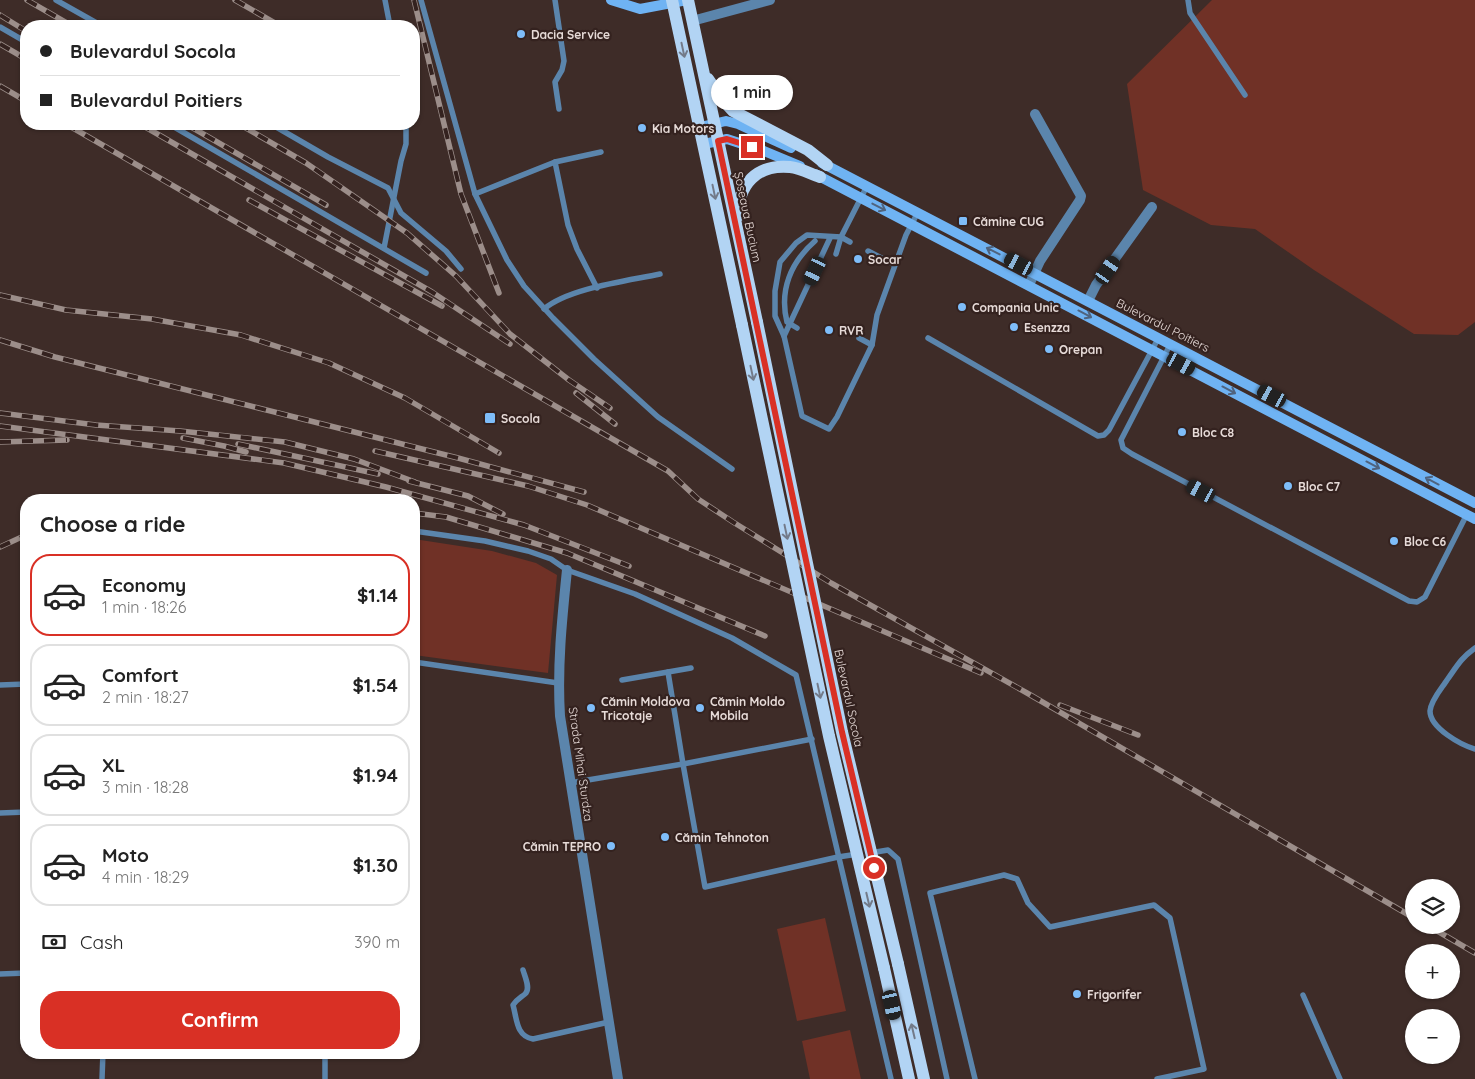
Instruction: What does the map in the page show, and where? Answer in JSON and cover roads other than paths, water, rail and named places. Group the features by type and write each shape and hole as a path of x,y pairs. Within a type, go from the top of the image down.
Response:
{"main road":[{"path":"611,0 640,9 673,1 688,0"},
{"name":"Șoseaua Bucium","path":"688,0 757,322"},
{"path":"673,1 829,736 909,1079"},
{"path":"703,71 721,98 734,111 808,150 827,165"},
{"name":"Bulevardul Poitiers","path":"700,127 726,121 747,127 827,165 1475,503"},
{"name":"Bulevardul Poitiers","path":"704,144 727,139 795,164 1471,516"},
{"path":"737,231 738,208 744,187 755,174 769,168 791,167 820,177"},
{"name":"Bulevardul Socola","path":"757,322 842,732 924,1079"}],"street":[{"path":"692,21 770,0"},
{"path":"1029,285 1081,196 1035,114"},
{"path":"1088,301 1096,286 1152,207"},
{"name":"Strada Mihai Sturdza","path":"567,570 558,683 560,716 618,1079"}],"lane":[{"path":"56,0 91,20"},
{"path":"385,0 389,20"},
{"path":"421,0 475,194 507,260 524,286 594,359 658,417 732,469"},
{"path":"555,0 564,61 562,70 555,82 559,109"},
{"path":"1188,0 1190,13 1245,95"},
{"path":"0,27 20,39"},
{"path":"179,130 426,273"},
{"path":"281,130 388,188 401,213 446,251 461,269"},
{"path":"384,248 406,144 406,130"},
{"path":"475,194 555,162 601,152"},
{"path":"555,162 568,225 577,249 597,288"},
{"path":"784,336 835,237 867,186"},
{"path":"850,242 835,237 807,235 796,243 780,262 775,291 774,316 784,336 802,416 829,429 837,417 872,345 877,315 895,265 918,212"},
{"path":"797,328 787,322 784,310 789,277 794,264 815,241 835,237"},
{"path":"835,237 836,254"},
{"path":"868,251 895,265"},
{"path":"544,309 555,300 597,288 660,274"},
{"path":"928,338 1098,436 1104,435 1109,430 1159,337"},
{"path":"860,338 872,345"},
{"path":"1171,343 1121,440 1123,448 1410,601 1417,602 1425,597 1471,516"},
{"path":"420,532 485,541 528,551 551,560 567,570 644,598 732,638 796,675 891,1079"},
{"path":"1475,648 1462,657 1430,709 1432,721 1464,746 1475,749"},
{"path":"420,663 558,683"},
{"path":"622,680 691,668"},
{"path":"668,672 705,887 838,857 888,850 898,860 948,1079"},
{"path":"0,685 20,684"},
{"path":"570,783 683,764 812,739"},
{"path":"0,813 20,812"},
{"path":"975,1079 930,892 1004,875 1017,879 1028,903 1050,927 1154,905 1170,918 1204,1069 1157,1079"},
{"path":"523,970 528,989 526,993 516,999 513,1005 520,1033 526,1038 533,1039 609,1022"},
{"path":"0,974 20,973"},
{"path":"1303,995 1340,1079"},
{"path":"102,1079 103,1059"},
{"path":"324,1059 325,1079"}],"railway":[{"path":"27,0 62,20"},
{"path":"235,0 270,20"},
{"path":"414,0 419,20"},
{"path":"0,15 20,27"},
{"path":"420,25 461,194 499,293"},
{"path":"0,44 20,56"},
{"path":"0,86 20,98"},
{"path":"76,130 668,471 698,499 831,583 1027,693 1405,913"},
{"path":"150,130 432,292 510,344"},
{"path":"196,130 326,205"},
{"path":"249,130 306,163 407,233 456,276 510,334 569,380 610,408"},
{"path":"249,200 442,306"},
{"path":"0,295 66,310 152,319 241,335 329,363 405,398 499,453"},
{"path":"0,340 55,357 458,458 584,492"},
{"path":"576,393 615,424"},
{"path":"0,413 96,425 180,431 285,442 354,459 415,482"},
{"path":"0,426 284,463 411,494"},
{"path":"183,438 246,452"},
{"path":"0,442 67,440"},
{"path":"238,444 378,474"},
{"path":"375,451 528,486 587,505 981,673"},
{"path":"409,481 468,496 503,514"},
{"path":"420,496 524,525 629,566"},
{"path":"420,514 446,517 567,553 765,636"},
{"path":"0,547 20,538"},
{"path":"1060,705 1138,735"},
{"path":"1442,934 1475,953"}],"place":[{"name":"Dacia Service","path":"521,34"},
{"name":"Kia Motors","path":"642,128"},
{"name":"Cămine CUG","path":"963,221"},
{"name":"Socar","path":"858,259"},
{"name":"Compania Unic","path":"962,307"},
{"name":"Esenzza","path":"1014,327"},
{"name":"RVR","path":"829,330"},
{"name":"Orepan","path":"1049,349"},
{"name":"Socola","path":"490,418"},
{"name":"Bloc C8","path":"1182,432"},
{"name":"Bloc C7","path":"1288,486"},
{"name":"Bloc C6","path":"1394,541"},
{"name":"Cămin Moldova Tricotaje","path":"591,708"},
{"name":"Cămin Moldo Mobila","path":"700,708"},
{"name":"Cămin Tehnoton","path":"665,837"},
{"name":"Cămin TEPRO","path":"611,846"},
{"name":"Frigorifer","path":"1077,994"}]}
